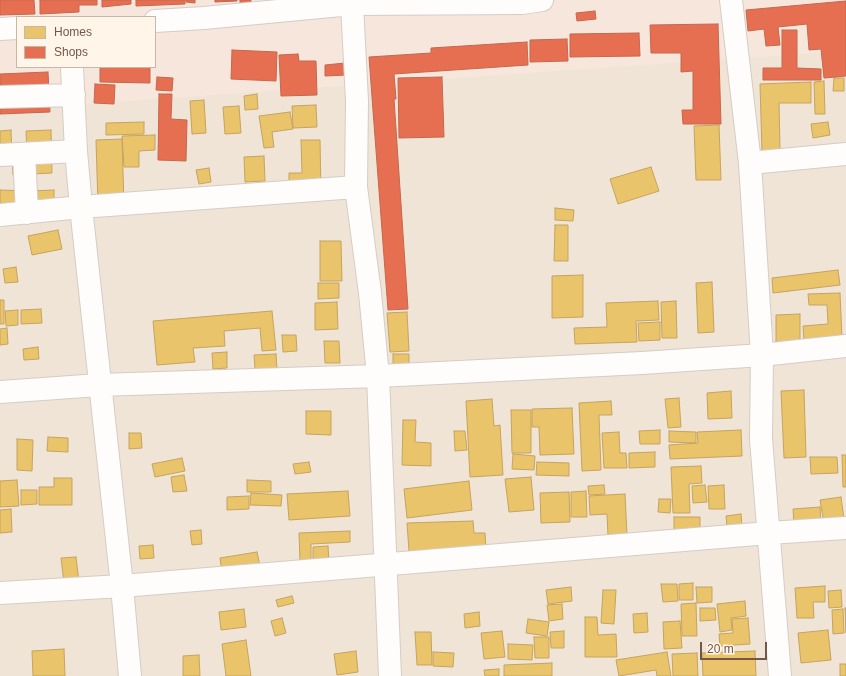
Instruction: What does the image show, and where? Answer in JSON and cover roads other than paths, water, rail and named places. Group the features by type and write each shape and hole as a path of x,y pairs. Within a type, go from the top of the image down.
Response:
{"street":[{"path":"732,0 750,163 762,355 761,439 780,676"},
{"path":"156,21 263,6 528,1"},
{"path":"352,4 357,101 356,187 370,293 378,376 390,676"},
{"path":"0,29 16,28"},
{"path":"72,68 76,151 81,207 99,385 122,586 130,676"},
{"path":"0,97 74,95"},
{"path":"0,155 76,151"},
{"path":"24,154 27,213"},
{"path":"750,163 846,154"},
{"path":"0,215 81,207 356,187"},
{"path":"0,392 99,385 378,376 642,363 762,355 846,346"},
{"path":"0,593 122,586 846,528"}]}
